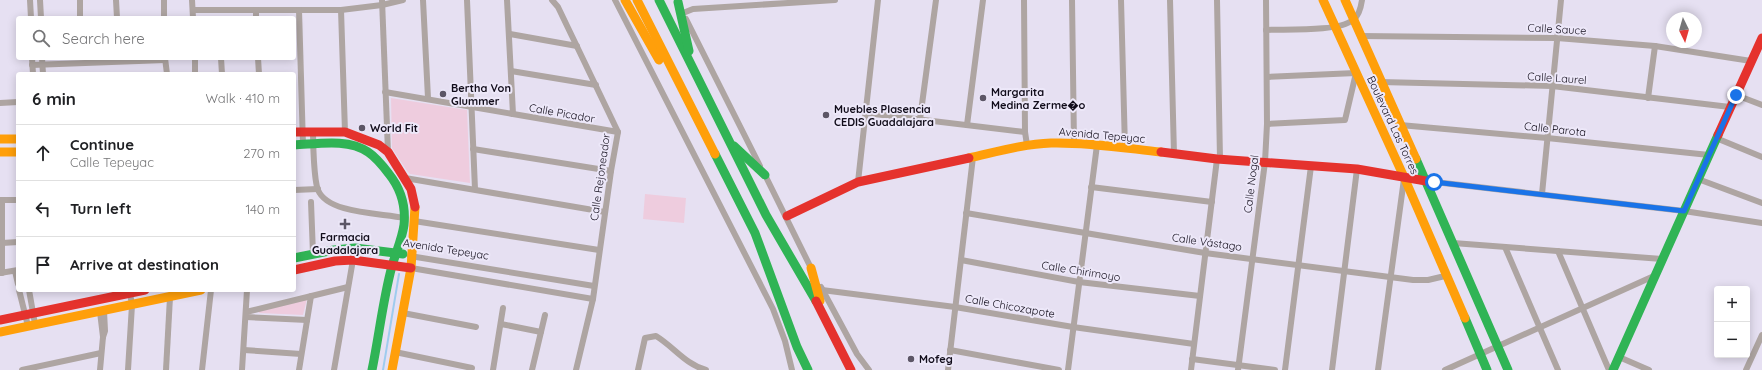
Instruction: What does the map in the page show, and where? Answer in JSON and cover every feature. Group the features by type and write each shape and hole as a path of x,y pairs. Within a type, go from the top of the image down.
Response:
{"main road":[{"path":"624,0 660,62 679,81"},
{"path":"637,0 755,233 797,347 808,370"},
{"path":"659,0 766,215 824,315 851,370"},
{"name":"Boulevard Las Torres","path":"1323,0 1404,177 1445,276 1487,370"},
{"name":"Boulevard Las Torres","path":"1345,0 1508,370"},
{"path":"678,1 693,69"},
{"path":"1613,370 1751,61 1759,53 1762,38"},
{"path":"298,132 345,132 379,145 388,152 405,178 414,196 414,221 410,268 392,370"},
{"path":"0,139 16,139"},
{"path":"728,141 765,175"},
{"name":"Avenida Tepeyac","path":"787,216 858,182 1027,145 1051,143 1097,145 1219,159 1357,169 1426,181"},
{"path":"299,145 346,144 359,147 373,156 398,186 403,204 404,218 397,253 392,265 372,370"},
{"path":"0,152 16,152"},
{"name":"Avenida Tepeyac","path":"296,258 334,250 355,248 410,256"},
{"path":"296,270 335,261 353,260 410,268"},
{"path":"811,268 824,315"},
{"path":"0,320 131,292"},
{"path":"0,332 192,292"}],"street":[{"path":"30,0 31,16"},
{"path":"40,0 41,16"},
{"path":"80,0 80,16"},
{"path":"116,0 117,16"},
{"path":"164,0 164,16"},
{"path":"192,0 193,16"},
{"path":"193,10 341,10 382,2 403,0"},
{"path":"423,0 428,98"},
{"path":"467,0 475,189"},
{"path":"508,0 513,114"},
{"name":"Calle Rejoneador","path":"552,0 558,8 618,132 599,250 593,299 576,370"},
{"path":"615,0 773,309 785,341 792,370"},
{"path":"683,13 693,9 731,3 834,0"},
{"path":"858,182 878,0"},
{"path":"920,119 936,0"},
{"path":"967,125 983,0"},
{"path":"1024,0 1025,132 1027,145"},
{"path":"1072,0 1074,144"},
{"path":"1122,0 1125,148"},
{"path":"1170,0 1174,154"},
{"path":"1191,370 1212,202 1219,159 1217,0"},
{"name":"Calle Nogal","path":"1238,368 1264,162 1267,124 1266,0"},
{"path":"1266,30 1335,28 1354,20 1360,9 1362,0"},
{"path":"1542,194 1561,0"},
{"path":"678,1 787,216 822,290 857,354 870,370"},
{"path":"382,2 388,152"},
{"path":"219,10 220,16"},
{"path":"256,10 256,16"},
{"path":"299,10 299,145"},
{"path":"341,10 345,132"},
{"path":"510,34 577,46"},
{"name":"Calle Sauce","path":"1360,36 1558,38 1655,46 1751,61"},
{"path":"1648,98 1655,46"},
{"path":"32,60 33,72"},
{"path":"32,65 43,61 119,60"},
{"path":"165,60 167,72"},
{"path":"194,60 195,72"},
{"path":"221,60 222,72"},
{"path":"258,60 259,72"},
{"path":"43,61 43,72"},
{"path":"511,71 596,85"},
{"path":"1267,78 1356,73 1345,120 1267,124"},
{"name":"Calle Laurel","path":"1380,82 1552,86 1730,107"},
{"name":"Calle Picador","path":"385,92 428,98 471,107 618,132"},
{"path":"1736,95 1762,105"},
{"path":"0,103 16,102"},
{"path":"866,113 1025,132"},
{"name":"Calle Parota","path":"1399,125 1547,138 1709,155"},
{"path":"313,132 318,189 322,197 334,206 404,218"},
{"path":"1716,138 1762,157"},
{"path":"1068,370 1097,145"},
{"path":"473,149 611,171"},
{"path":"948,370 973,157"},
{"path":"1285,370 1311,166"},
{"path":"1332,370 1357,169"},
{"path":"1378,370 1404,177"},
{"path":"405,178 605,212"},
{"path":"1698,180 1762,203"},
{"path":"1426,181 1684,211 1762,223"},
{"path":"1091,187 1212,202"},
{"path":"296,190 318,189"},
{"path":"16,200 1,200 1,273 16,270"},
{"path":"311,202 313,254"},
{"name":"Calle Vástago","path":"966,213 1206,253 1420,281 1445,276"},
{"path":"414,221 599,250"},
{"path":"2,243 16,242"},
{"path":"1453,243 1662,259"},
{"path":"1505,247 1558,370"},
{"path":"334,370 355,248"},
{"path":"1558,251 1609,370"},
{"name":"Avenida Tepeyac","path":"410,256 594,286"},
{"name":"Calle Chirimoyo","path":"961,260 1079,282 1200,296"},
{"path":"410,268 593,299"},
{"path":"1445,370 1654,276"},
{"path":"246,315 348,287"},
{"name":"Calle Chicozapote","path":"822,290 955,307 1074,327 1194,344"},
{"path":"20,292 32,325"},
{"path":"29,292 29,314"},
{"path":"128,370 132,305 131,292"},
{"path":"202,370 211,292"},
{"path":"242,370 247,292"},
{"path":"299,370 311,296"},
{"path":"166,370 170,297"},
{"path":"493,370 503,308"},
{"path":"100,370 103,337 105,331 102,311"},
{"path":"403,313 476,327"},
{"path":"246,315 307,320"},
{"path":"532,370 545,315"},
{"path":"500,324 541,332"},
{"path":"1746,370 1762,335"},
{"path":"638,370 645,338 656,336 683,358 699,368 706,370"},
{"path":"244,350 301,354"},
{"path":"950,350 1059,370"},
{"path":"395,352 472,368"},
{"path":"22,370 101,353"},
{"path":"1619,357 1649,370"},
{"path":"1192,359 1238,368 1275,370"}],"shaded area":[{"path":"391,98 467,110 470,183 410,174 407,171 392,148"},
{"path":"645,194 686,198 684,223 643,219"},
{"path":"307,299 303,315 259,313 259,311"}],"waterway":[{"path":"383,370 399,274"}],"traffic: fast":[{"path":"659,0 766,215 816,301"},
{"path":"678,2 689,51"},
{"path":"1613,370 1718,135"},
{"path":"296,145 342,143 360,148 377,159 400,191 404,211 404,225 389,279 372,370"},
{"path":"734,146 765,175"},
{"path":"715,154 755,233 797,347 808,370"},
{"path":"1416,159 1508,370"},
{"path":"296,258 334,250 355,248 403,254"},
{"path":"1465,318 1487,370"}],"traffic: slow":[{"path":"625,0 659,60"},
{"path":"637,0 715,154"},
{"path":"1323,0 1404,177 1465,318"},
{"path":"1345,0 1416,159"},
{"path":"0,139 16,139"},
{"path":"969,158 1020,147 1051,143 1092,144 1161,152"},
{"path":"0,152 16,152"},
{"path":"392,370 411,268 415,207"},
{"path":"811,268 820,301"},
{"path":"0,332 191,292"}],"traffic: jam":[{"path":"1718,135 1762,38"},
{"path":"296,132 345,132 379,145 388,152 411,189 415,207"},
{"path":"1161,152 1217,159 1357,169 1426,181"},
{"path":"787,216 858,182 969,158"},
{"path":"296,270 335,261 353,260 411,268"},
{"path":"0,320 135,292"},
{"path":"816,301 851,370"}],"place":[{"name":"Bertha Von Glummer","path":"443,94"},
{"name":"Margarita Medina Zerme�o","path":"983,98"},
{"name":"Muebles Plasencia CEDIS Guadalajara","path":"826,115"},
{"name":"World Fit","path":"362,128"},
{"name":"Farmacia Guadalajara","path":"345,224"},
{"name":"Mofeg","path":"911,359"}],"route":[{"path":"1434,182 1684,211 1736,95"}]}
